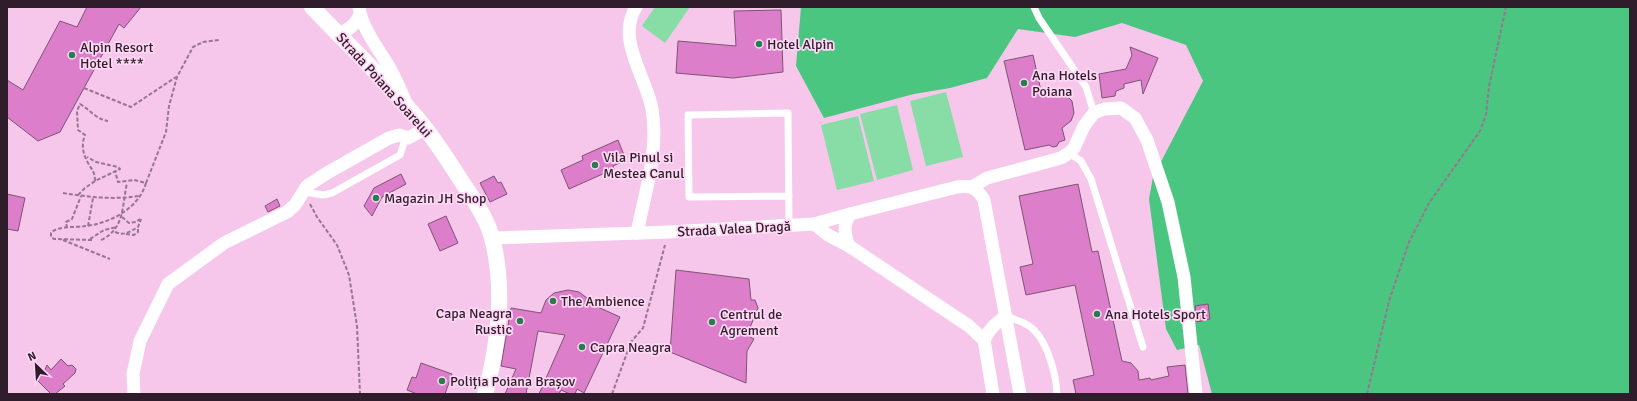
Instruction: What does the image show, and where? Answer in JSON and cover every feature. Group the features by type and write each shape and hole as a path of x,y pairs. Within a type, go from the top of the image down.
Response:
{"street":[{"name":"Strada Poiana Soarelui","path":"312,7 410,109 426,129 466,188 487,224 492,238 498,278 499,308 491,372 485,394"},
{"path":"636,7 630,21 630,45 651,108 654,147 651,172 637,233"},
{"path":"338,34 352,27 359,11"},
{"path":"359,11 410,109"},
{"path":"1069,153 1074,148 1084,126 1094,113 1104,109 1121,108 1135,118 1147,140 1168,202 1184,277 1196,394"},
{"path":"134,394 133,374 140,341 168,284 224,243 287,212 308,192 307,186 327,173 389,138 399,134 407,139 426,129"},
{"name":"Strada Valea Dragă","path":"492,238 669,232 814,224 957,187 972,187 987,178 1061,158 1069,153"},
{"path":"972,187 979,192 984,200 1020,394"},
{"path":"849,246 844,232 844,224 850,214"},
{"path":"814,224 828,235 849,246 969,326 984,340 993,394"},
{"path":"984,340 991,328 1006,316"}],"lane":[{"path":"1034,7 1086,87 1094,113"},
{"path":"789,196 689,197 688,115 788,113 789,196 789,226"},
{"path":"308,192 323,194 332,193 400,155 407,139"},
{"path":"1069,153 1081,161 1091,179 1143,347"},
{"path":"1006,316 1024,323 1034,330 1043,344 1053,367 1057,394"}],"path":[{"path":"1367,394 1390,301 1409,242 1429,203 1480,131 1486,115 1489,86 1506,7"},
{"path":"110,259 68,241 52,237 51,233 56,229 88,226 102,222 121,215 134,204 141,196 166,132 169,106 178,77 193,47 203,42 220,40"},
{"path":"84,88 131,107 178,77"},
{"path":"95,181 95,172 88,164 82,145 85,135 78,130 77,110 80,104 89,110 94,116 108,121"},
{"path":"67,228 66,222 72,219 79,196 85,188 95,181 120,169 118,167 96,162 86,156"},
{"path":"115,171 118,182 134,180 146,184"},
{"path":"101,240 114,232 121,221 123,198 127,182"},
{"path":"308,192 317,217 337,245 349,275 356,326 360,394"},
{"path":"63,193 93,198 123,198 141,196"},
{"path":"88,226 93,198"},
{"path":"114,232 134,235 138,232 141,219 136,222 129,223 121,215"},
{"path":"60,239 91,239 104,230 118,227"},
{"path":"612,394 631,342 643,328 669,232"}],"green space":[{"path":"655,7 690,7 665,43 642,26"},
{"path":"801,7 1630,7 1630,394 1212,394 1199,345 1177,350 1166,329 1149,199 1153,177 1203,81 1186,45 1122,23 1075,37 1018,29 987,78 950,88 914,94 824,118 796,66"},
{"path":"946,92 963,157 926,166 910,101"},
{"path":"897,105 913,170 877,180 860,114"},
{"path":"858,116 874,181 837,190 821,125"}],"building":[{"name":"Alpin Resort Hotel ****","path":"87,7 141,7 124,28 119,24 60,132 38,141 7,117 7,80 23,90 60,21 77,27"},
{"name":"Hotel Alpin","path":"781,10 783,72 733,78 676,73 678,41 736,46 734,11"},
{"path":"1130,47 1158,58 1143,94 1141,80 1124,84 1124,88 1116,91 1115,96 1102,98 1099,74 1126,69 1132,55"},
{"name":"Ana Hotels Poiana","path":"1033,55 1041,91 1061,91 1072,101 1074,113 1071,121 1062,128 1065,140 1059,142 1057,146 1053,147 1049,145 1025,150 1004,61"},
{"path":"618,140 626,160 613,166 614,169 569,189 561,170 583,160 582,156"},
{"path":"401,174 406,184 382,197 372,216 364,206 374,188"},
{"path":"494,176 498,183 501,182 507,194 490,202 480,183"},
{"path":"1078,184 1092,252 1098,251 1122,361 1131,363 1138,371 1139,380 1150,378 1151,380 1169,376 1167,367 1185,365 1188,394 1076,394 1073,380 1094,375 1075,285 1026,295 1020,267 1033,264 1019,196"},
{"path":"7,194 25,198 18,231 7,229"},
{"path":"277,199 280,206 268,212 265,206"},
{"path":"446,216 458,243 440,251 428,224"},
{"name":"Centrul de Agrement","path":"676,270 749,279 751,300 755,300 758,308 747,335 754,339 747,351 746,383 670,352"},
{"name":"Capra Neagra","path":"568,290 579,292 587,298 589,303 620,317 584,393 577,389 575,394 570,394 561,390 559,394 539,394 565,335 538,331 526,394 505,394 516,369 501,366 511,308 541,313 546,300 554,293"},
{"path":"1208,304 1210,319 1197,322 1195,306"},
{"path":"61,359 68,366 72,365 76,369 75,373 63,384 65,386 55,394 51,394 37,380 44,372 47,365 51,370"},
{"path":"421,363 452,374 445,394 417,394 407,390 412,377 416,378"}],"place":[{"name":"Hotel Alpin","path":"759,44"},
{"name":"Alpin Resort Hotel ****","path":"72,55"},
{"name":"Ana Hotels Poiana","path":"1024,83"},
{"name":"Vila Pinul si Mestea Canul","path":"595,165"},
{"name":"Magazin JH Shop","path":"376,198"},
{"name":"The Ambience","path":"553,301"},
{"name":"Ana Hotels Sport","path":"1097,314"},
{"name":"Capa Neagra Rustic","path":"520,321"},
{"name":"Centrul de Agrement","path":"712,322"},
{"name":"Capra Neagra","path":"582,347"},
{"name":"Poliția Poiana Brașov","path":"442,381"}]}
